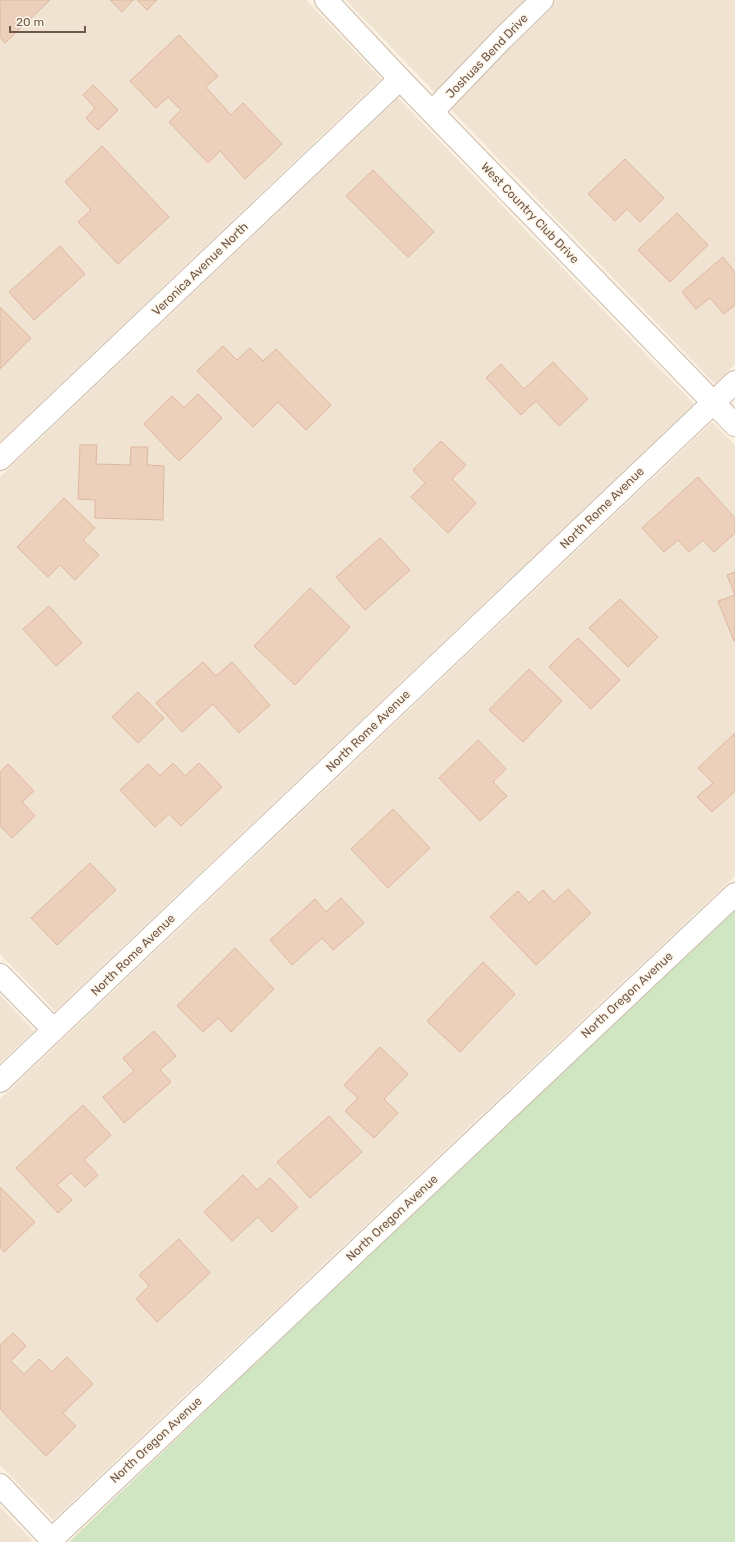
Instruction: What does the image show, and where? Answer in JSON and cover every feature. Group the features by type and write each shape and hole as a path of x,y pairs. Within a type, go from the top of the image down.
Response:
{"street":[{"name":"West Country Club Drive","path":"326,0 400,79 735,425"},
{"name":"Joshuas Bend Drive","path":"432,112 502,39 542,0"},
{"name":"Veronica Avenue North","path":"0,459 400,79"},
{"name":"North Rome Avenue","path":"0,1081 735,382"},
{"name":"North Oregon Avenue","path":"50,1541 735,894"},
{"path":"0,975 54,1030"},
{"path":"0,1485 50,1541"}],"shaded area":[{"path":"0,0 306,0 381,79 0,442"},
{"path":"346,0 735,0 735,364 715,384"},
{"path":"398,98 694,404 55,1011 0,954 0,477"},
{"path":"712,422 735,445 735,876 53,1520 0,1465 0,1099"},
{"path":"0,995 34,1031 0,1063"},
{"path":"0,1507 32,1540 30,1542 0,1542"}],"green space":[{"path":"735,904 735,1542 69,1542"}],"building":[{"path":"0,0 50,0 5,43 0,37"},
{"path":"110,0 133,0 122,12"},
{"path":"137,0 157,0 147,10"},
{"path":"179,35 218,76 206,87 231,115 243,103 282,144 245,179 220,151 208,163 169,122 181,110 168,97 156,108 130,81"},
{"path":"93,85 118,110 98,130 86,118 95,108 83,95"},
{"path":"102,146 169,217 118,264 78,222 91,210 65,182"},
{"path":"625,159 664,198 640,222 627,209 615,221 588,194"},
{"path":"373,170 434,232 408,257 346,196"},
{"path":"677,213 708,245 670,282 638,250"},
{"path":"60,246 85,274 34,320 9,292"},
{"path":"723,257 735,272 735,305 724,314 710,298 696,309 682,292"},
{"path":"0,307 31,338 0,369"},
{"path":"223,346 237,360 250,348 263,361 276,349 331,405 306,430 278,402 253,427 197,371"},
{"path":"553,362 588,399 559,426 536,401 521,415 486,378 501,364 524,389"},
{"path":"198,394 222,418 179,461 144,424 172,396 184,408"},
{"path":"441,441 466,465 452,479 476,503 448,533 411,497 425,483 413,470"},
{"path":"80,445 97,445 96,464 130,465 131,447 148,447 147,465 164,466 163,520 95,518 95,500 78,499"},
{"path":"698,477 735,518 735,533 714,552 703,540 689,552 678,540 664,552 642,528"},
{"path":"64,498 95,528 83,540 99,555 75,580 60,565 48,577 17,547"},
{"path":"380,538 410,570 365,610 336,577"},
{"path":"735,572 735,595 727,575"},
{"path":"310,588 350,627 295,685 254,646"},
{"path":"735,595 735,641 734,641 718,601"},
{"path":"620,599 658,637 628,667 589,628"},
{"path":"49,606 82,643 56,666 23,629"},
{"path":"578,638 620,680 591,709 549,667"},
{"path":"203,662 216,676 232,662 270,705 239,733 213,704 182,732 156,703"},
{"path":"529,669 562,701 523,742 489,710"},
{"path":"138,692 164,718 138,743 112,717"},
{"path":"735,733 735,791 712,812 697,797 713,783 698,768"},
{"path":"478,740 506,769 493,782 507,796 480,821 439,778"},
{"path":"173,763 185,776 199,763 222,787 181,826 169,814 155,827 120,790 148,764 160,776"},
{"path":"8,764 34,791 22,802 35,816 12,838 0,826 0,772"},
{"path":"393,809 430,848 388,888 351,849"},
{"path":"90,863 116,890 57,945 31,918"},
{"path":"568,889 591,913 536,965 490,917 518,891 529,903 543,890 554,902"},
{"path":"341,898 364,923 333,950 322,938 292,965 270,940 315,899 326,912"},
{"path":"235,948 274,989 231,1032 218,1018 203,1032 177,1006"},
{"path":"483,962 515,994 460,1052 427,1021"},
{"path":"154,1031 176,1056 160,1070 171,1082 124,1123 103,1097 134,1071 123,1058"},
{"path":"380,1047 408,1074 384,1099 398,1113 374,1138 345,1111 358,1098 344,1085"},
{"path":"83,1105 111,1135 84,1160 98,1175 85,1187 71,1173 57,1185 72,1200 58,1213 16,1168"},
{"path":"329,1116 362,1152 310,1198 277,1162"},
{"path":"243,1175 257,1190 270,1178 298,1207 272,1232 258,1217 232,1241 204,1212"},
{"path":"0,1187 35,1222 4,1252 0,1247"},
{"path":"179,1239 210,1273 157,1322 136,1299 149,1286 139,1275"},
{"path":"13,1333 26,1346 11,1361 24,1374 39,1359 52,1372 67,1357 93,1384 63,1413 76,1426 46,1456 0,1409 0,1345"}]}
